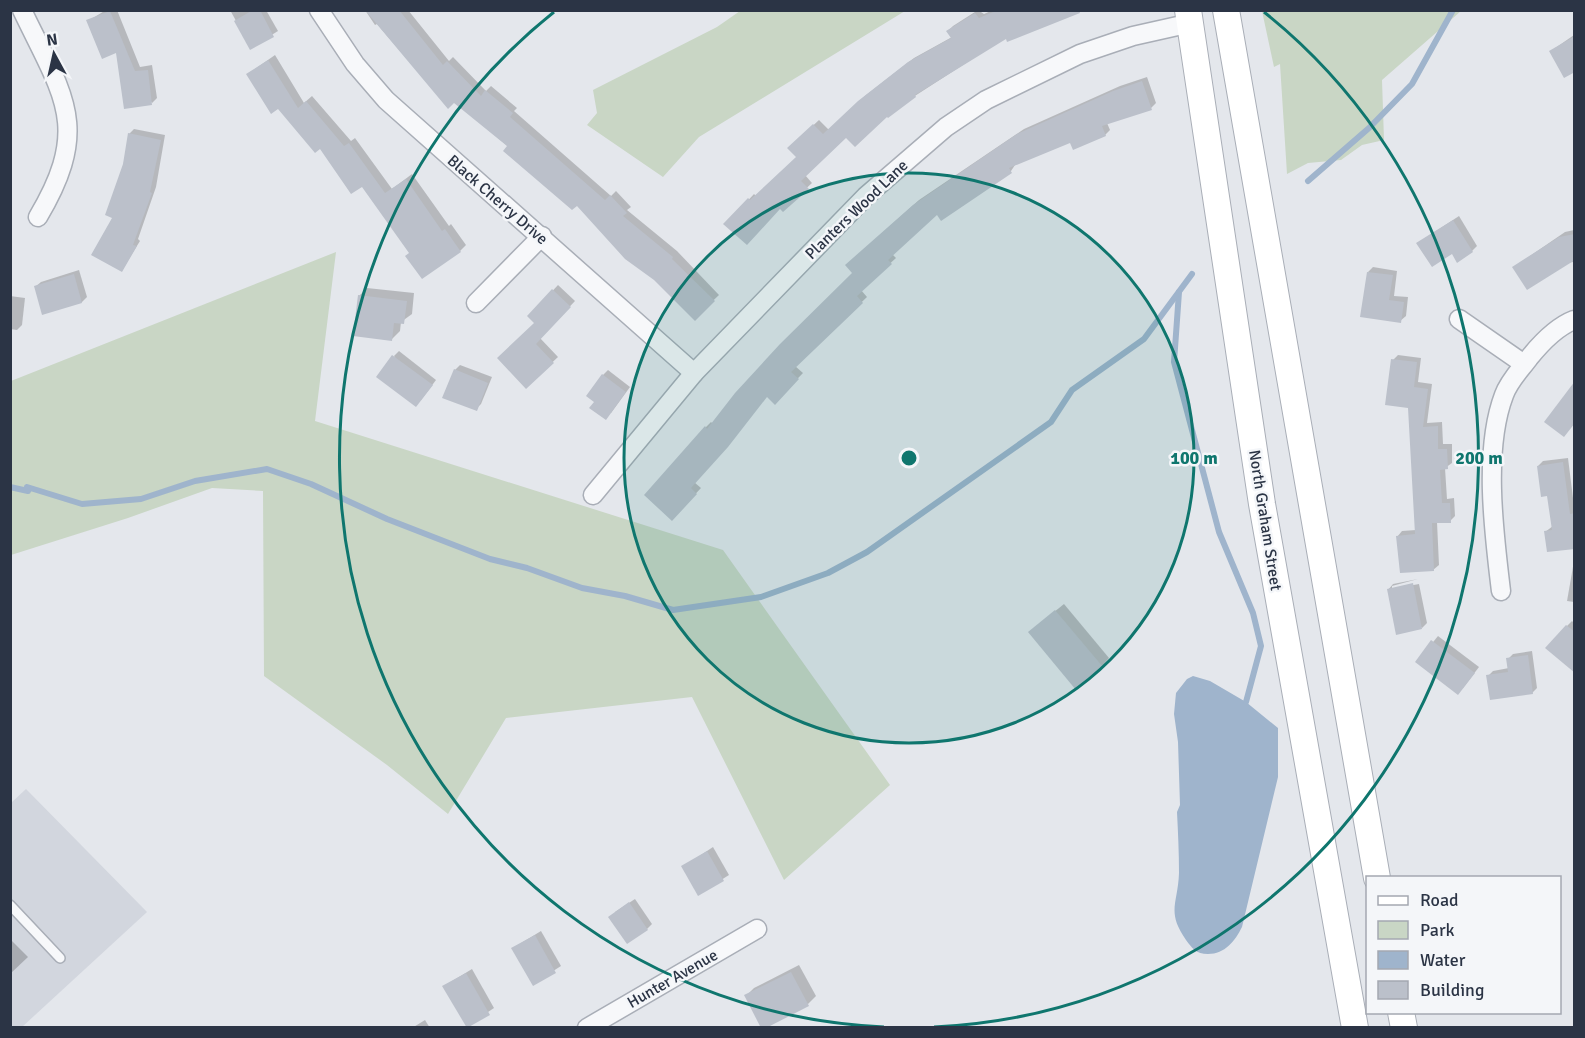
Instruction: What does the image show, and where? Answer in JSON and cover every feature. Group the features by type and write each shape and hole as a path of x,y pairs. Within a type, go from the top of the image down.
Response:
{"main road":[{"path":"1226,10 1377,876"},
{"name":"North Graham Street","path":"1189,17 1262,504 1355,1028"}],"street":[{"path":"10,16 22,10 63,98 68,126 65,162 38,217"},
{"name":"Black Cherry Drive","path":"319,10 355,64 386,100 542,236 694,374"},
{"name":"Planters Wood Lane","path":"593,495 694,374 866,196 946,127 996,95 1080,54 1189,17"},
{"path":"476,303 542,236"},
{"path":"1460,320 1524,364"},
{"path":"1501,591 1496,543 1493,441 1504,394 1512,379 1542,342 1575,320"},
{"name":"Hunter Avenue","path":"587,1028 757,929"}],"lane":[{"path":"10,905 60,958"}],"shaded area":[{"path":"26,789 147,912 22,1027 11,1028 11,803"}],"green space":[{"path":"1262,10 1461,11 1382,80 1384,140 1362,145 1341,160 1308,163 1287,174 1280,64 1274,67"},
{"path":"740,11 905,11 699,137 663,177 587,125 597,113 593,90 717,27"},
{"path":"336,252 315,421 723,550 890,785 784,880 692,697 506,718 448,814 387,765 264,676 263,491 212,488 128,518 11,555 11,381"}],"water":[{"path":"1193,676 1210,681 1246,702 1278,728 1278,777 1242,927 1229,946 1220,952 1208,954 1197,952 1190,946 1176,922 1175,914 1179,873 1177,812 1180,805 1178,742 1174,714 1176,693 1187,679"}],"building":[{"path":"253,10 260,10 274,37 250,50 234,21"},
{"path":"365,10 399,10 443,65 447,61 481,96 485,90 513,113 510,117 605,200 610,195 627,213 623,216 673,257 672,259 715,301 695,321 654,280 625,259 577,206 572,210 503,151 507,146 454,103 448,109"},
{"path":"998,10 1079,10 1080,13 1007,42 1006,39 915,95 916,97 887,117 855,147 846,138 801,181 809,189 783,212 780,209 747,245 723,224 748,198 750,200 796,157 787,148 813,124 823,134 858,101 908,62 951,38 946,31 975,13 979,18"},
{"path":"110,11 135,71 148,70 152,105 124,109 116,53 102,59 86,20"},
{"path":"1575,36 1575,72 1564,78 1549,51"},
{"path":"268,60 298,108 306,101 344,146 349,143 385,193 406,179 442,231 445,229 461,252 422,279 405,256 409,253 362,187 351,194 320,149 315,153 278,109 271,114 246,74"},
{"path":"1142,81 1152,110 1102,126 1106,136 1073,150 1070,143 1009,168 1012,173 941,221 937,215 888,260 892,264 857,296 863,303 791,372 799,379 775,405 767,397 728,447 691,488 697,494 672,521 644,495 705,426 707,429 735,393 780,344 852,273 845,265 913,205 1017,134 1113,91"},
{"path":"128,133 161,140 150,192 152,193 133,245 137,246 122,272 91,255 112,218 105,215 123,164"},
{"path":"1453,220 1473,252 1457,263 1452,254 1432,267 1416,243"},
{"path":"1575,234 1575,260 1527,290 1512,267 1559,237"},
{"path":"1367,272 1393,275 1389,300 1404,302 1401,323 1360,317"},
{"path":"74,274 82,303 42,315 34,286"},
{"path":"552,289 571,307 536,344 554,363 526,389 497,358 534,323 527,316"},
{"path":"358,295 407,301 404,324 394,323 392,341 353,336"},
{"path":"392,355 433,385 416,407 376,377"},
{"path":"1391,359 1417,362 1414,387 1428,389 1423,427 1438,426 1438,449 1447,449 1448,469 1440,470 1442,503 1450,503 1451,523 1432,523 1434,571 1400,573 1396,536 1415,534 1408,408 1385,405"},
{"path":"454,369 488,383 477,411 442,398"},
{"path":"602,374 626,392 606,420 589,408 594,402 586,396"},
{"path":"1575,381 1575,423 1564,437 1544,422"},
{"path":"1563,462 1570,514 1575,513 1575,549 1547,552 1544,531 1552,530 1547,496 1541,497 1537,466"},
{"path":"1413,583 1422,629 1396,635 1387,589"},
{"path":"1055,610 1103,667 1076,690 1028,632"},
{"path":"1566,625 1575,632 1575,673 1545,648"},
{"path":"1431,640 1475,673 1458,695 1415,662"},
{"path":"1528,655 1533,694 1490,700 1486,675 1508,672 1506,658"},
{"path":"707,851 724,881 698,896 681,866"},
{"path":"629,902 648,930 627,944 608,917"},
{"path":"535,935 556,973 533,986 511,948"},
{"path":"791,972 809,1006 766,1028 761,1028 744,995"},
{"path":"466,973 490,1015 467,1028 442,986"}],"waterway":[{"path":"1308,181 1369,128 1412,84 1453,10"},
{"path":"10,487 28,491 27,487 82,504 141,499 195,481 267,469 311,484 387,519 490,559 527,568 582,588 625,596 673,610 761,597 828,573 867,552 1051,422 1072,390 1144,339 1192,274"},
{"path":"1179,292 1174,362 1219,532 1253,613 1261,646 1246,702"}]}
